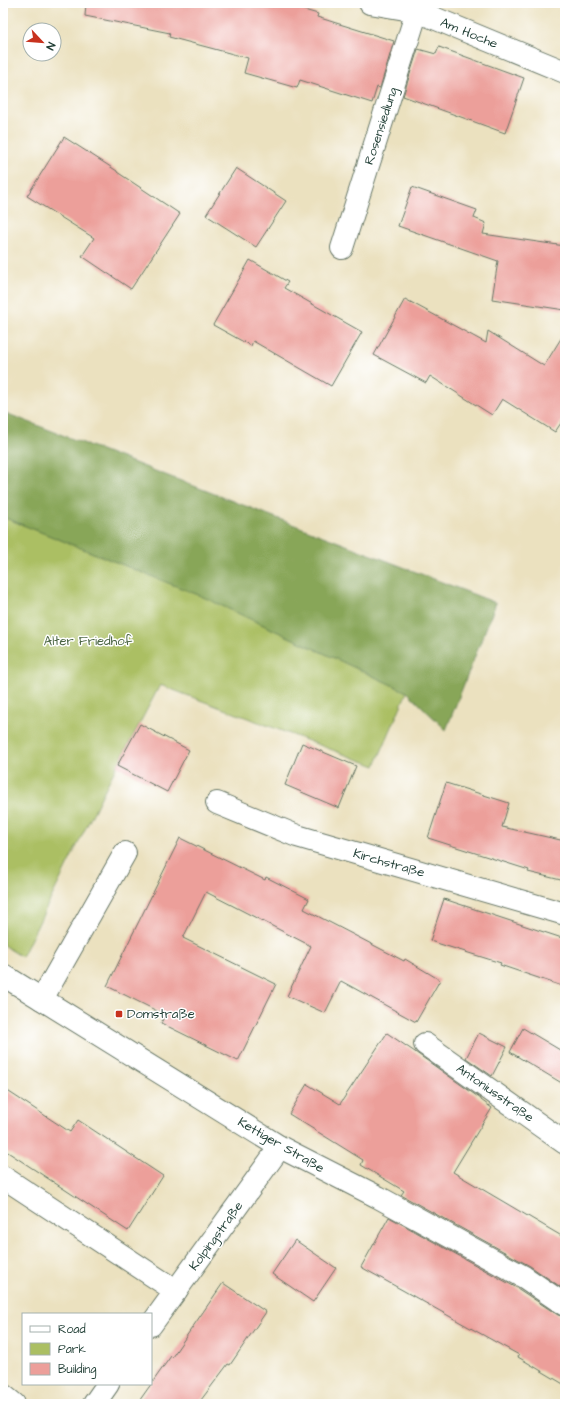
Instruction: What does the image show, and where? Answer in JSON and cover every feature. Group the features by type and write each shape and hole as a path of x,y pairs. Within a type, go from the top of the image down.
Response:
{"street":[{"name":"Am Hoche","path":"370,3 418,7 565,72"},
{"name":"Rosensiedlung","path":"342,248 418,7"},
{"name":"Kirchstraße","path":"217,803 297,836 565,914"},
{"path":"42,1000 125,853"},
{"name":"Kettiger Straße","path":"3,975 280,1147 378,1197 524,1277 565,1305"},
{"name":"Antoniusstraße","path":"425,1044 565,1142"},
{"name":"Kolpingstraße","path":"152,1324 280,1147"},
{"path":"3,1177 176,1291"},
{"path":"94,1404 107,1385"},
{"path":"3,1395 14,1404"}],"green space":[{"path":"3,412 496,603 446,730 407,692 201,596 3,517"},
{"name":"Alter Friedhof","path":"3,517 201,596 407,692 375,766 160,685 108,783 22,957 3,945"}],"building":[{"path":"86,3 280,3 318,14 317,17 394,41 380,88 377,87 372,103 300,80 297,88 244,73 248,58 169,37 170,33 85,16"},
{"path":"439,47 524,78 505,133 403,96 418,49 436,54"},
{"path":"64,137 180,214 131,289 82,256 94,238 27,196"},
{"path":"236,168 286,201 256,247 206,215"},
{"path":"412,187 477,210 474,218 486,223 483,234 565,246 565,310 492,299 498,261 398,226"},
{"path":"250,260 288,282 284,288 362,332 331,386 253,341 251,346 213,325"},
{"path":"405,299 486,343 488,331 544,366 565,332 565,417 555,432 502,399 492,415 430,376 426,383 374,355"},
{"path":"140,724 189,750 167,792 117,766"},
{"path":"302,743 356,766 339,808 285,785"},
{"path":"446,783 509,803 502,827 565,841 565,881 528,872 529,870 428,838"},
{"path":"180,838 265,880 266,877 309,899 304,909 404,961 405,959 440,980 416,1022 341,981 325,1013 287,996 311,946 206,892 183,938 276,984 238,1061 161,1023 165,1015 107,986"},
{"path":"444,899 565,939 565,987 500,965 501,963 430,941"},
{"path":"523,1028 565,1053 565,1085 510,1052"},
{"path":"387,1033 492,1108 453,1172 565,1238 565,1290 530,1266 401,1195 404,1191 361,1165 363,1160 289,1114 307,1084 340,1104"},
{"path":"479,1033 507,1047 492,1076 466,1058"},
{"path":"3,1088 70,1132 78,1120 163,1176 128,1231 3,1149"},
{"path":"389,1217 517,1288 558,1315 565,1317 565,1385 518,1357 519,1355 361,1267"},
{"path":"295,1240 336,1268 313,1302 272,1274"},
{"path":"223,1283 266,1312 230,1365 228,1364 198,1404 137,1404 150,1385 152,1385 171,1356 172,1357"}],"place":[{"name":"Domstraße","path":"119,1014"}]}
